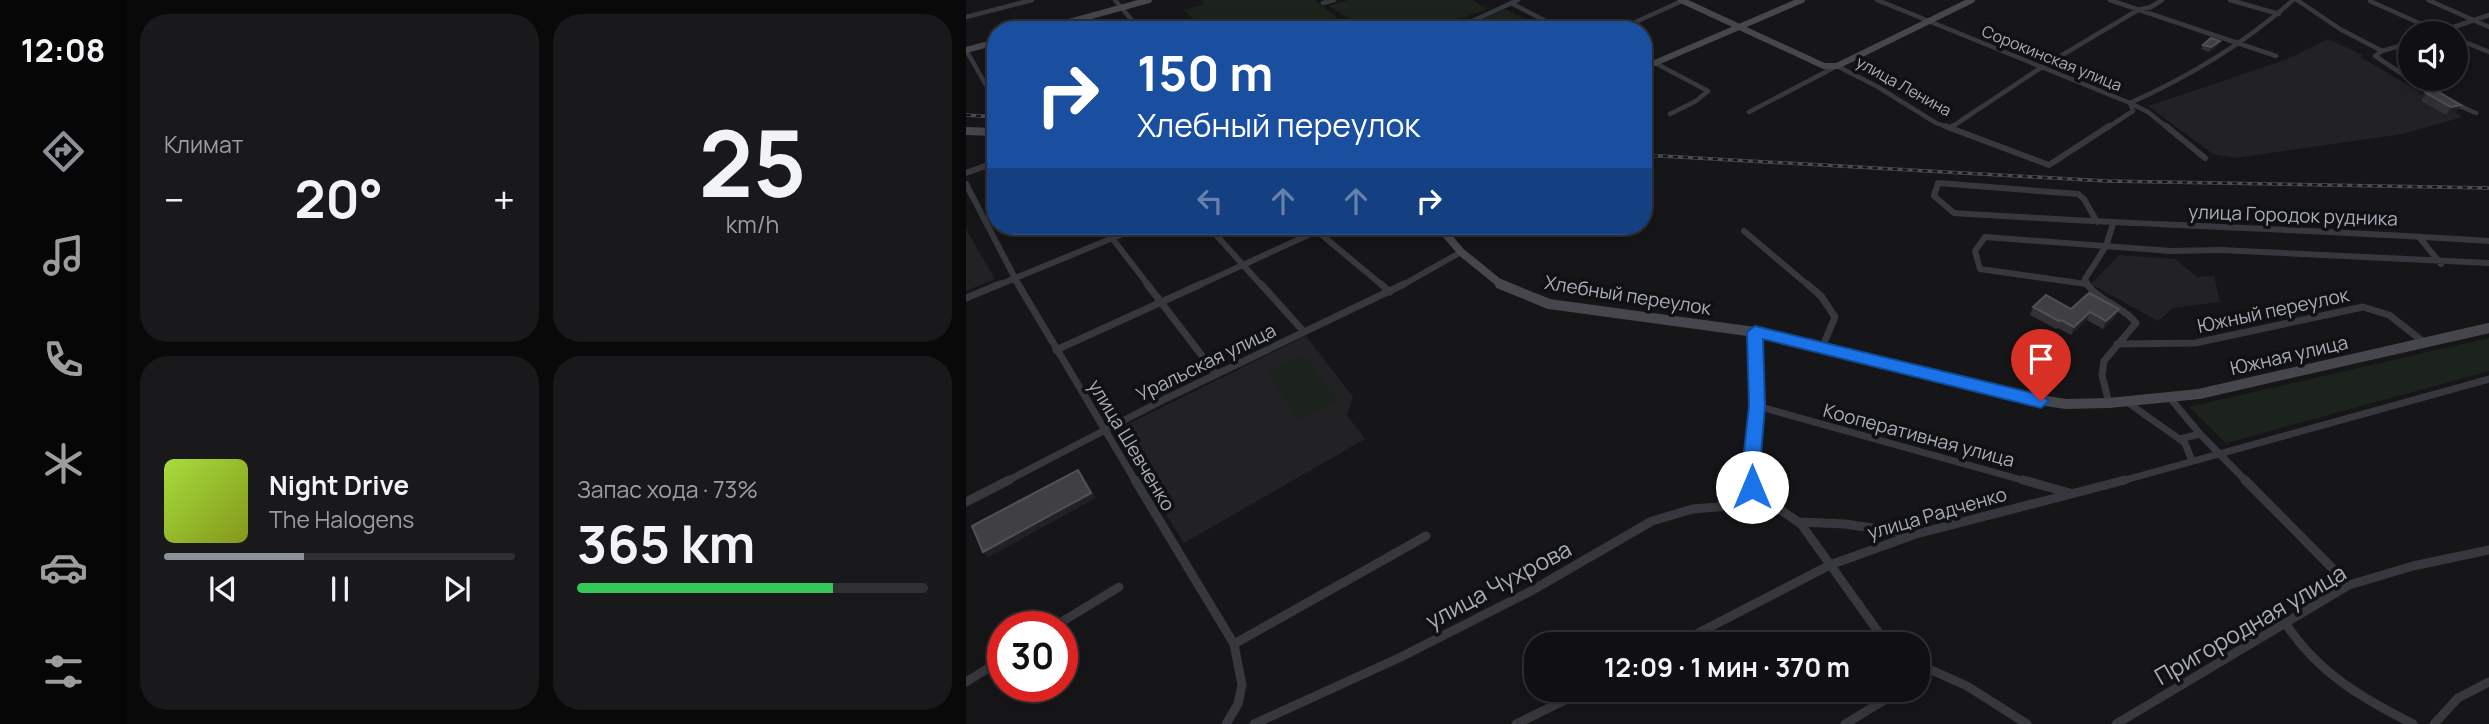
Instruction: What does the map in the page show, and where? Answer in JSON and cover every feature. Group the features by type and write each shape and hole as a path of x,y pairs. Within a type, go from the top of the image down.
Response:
{"street":[{"path":"966,17 1032,0"},
{"path":"1115,0 1132,21"},
{"path":"1073,21 1149,0"},
{"path":"1323,3 1334,0"},
{"path":"1470,21 1508,1 1518,0"},
{"path":"1637,21 1682,0"},
{"name":"улица Ленина","path":"1682,0 1813,63 1837,66 1878,87 1923,116 1985,139 2038,163 2054,164 2133,111 2130,103"},
{"path":"1652,65 1802,0"},
{"name":"Сорокинская улица","path":"1877,0 2130,103 2148,112 2205,158"},
{"path":"1749,112 1972,0"},
{"path":"2110,0 2276,55"},
{"path":"1950,128 2138,10 2162,0"},
{"path":"2230,0 2279,14"},
{"path":"2130,103 2180,81 2279,14 2295,0 2340,29 2382,51"},
{"path":"2428,0 2489,27"},
{"path":"1508,1 1546,21"},
{"path":"2371,1 2414,21"},
{"path":"2468,23 2489,15"},
{"path":"2468,43 2489,52"},
{"path":"987,44 966,50 987,85"},
{"path":"2398,46 2375,56 2398,72"},
{"path":"1656,63 1708,91 1696,102 1670,114"},
{"path":"2431,91 2470,113 2476,113"},
{"path":"966,131 987,132"},
{"path":"966,173 987,165"},
{"name":"улица Городок рудника","path":"2096,222 2084,199 2078,194 1938,183 1934,196 1954,213 2113,224 2489,241"},
{"name":"улица Шевченко","path":"966,184 987,225"},
{"path":"2086,284 2087,274 2106,246 2113,224"},
{"path":"1744,231 1821,296 1835,317 1822,348"},
{"name":"улица Шевченко","path":"992,235 1056,350 1234,644 1243,673 1242,692 1234,714 1226,724"},
{"path":"966,298 1120,235"},
{"path":"1216,235 1304,332"},
{"path":"1056,350 1300,235"},
{"path":"1322,235 1390,292"},
{"name":"Хлебный переулок","path":"1447,235 1461,252 1503,286 1549,304 1755,332 2031,399 2066,404 2170,398"},
{"path":"2109,403 2101,365 2117,344 2134,330 2136,323 2133,318 2086,284 1980,269 1975,251 1986,237 2171,251 2183,249 2311,253 2441,264 2489,263"},
{"path":"2419,237 2441,264"},
{"path":"1112,238 1216,374"},
{"name":"Уральская улица","path":"966,502 1216,374 1390,292 1461,252"},
{"name":"Южный переулок","path":"2117,344 2195,342 2363,307 2395,317 2425,342"},
{"name":"Южная улица","path":"2170,398 2489,328"},
{"path":"1755,332 1757,406 1750,479 1757,495 1766,503 1799,522 1879,632"},
{"path":"2221,454 2489,379"},
{"path":"2170,398 2200,433 2349,585"},
{"path":"2127,402 2185,443 2192,461"},
{"name":"Кооперативная улица","path":"1757,406 2073,494"},
{"path":"2180,439 2200,433"},
{"name":"улица Радченко","path":"1700,632 1829,565 1916,534 2221,454"},
{"name":"улица Чухрова","path":"1254,724 1401,657 1531,591 1652,521 1693,509 1766,503"},
{"path":"1799,522 1845,524 1916,534"},
{"path":"1234,644 1426,536"},
{"name":"Пригородная улица","path":"2116,724 2349,585 2413,566 2489,550"},
{"path":"1078,612 1119,587"},
{"path":"2286,624 2298,646 2324,673 2356,694 2413,724"},
{"path":"966,682 987,669"},
{"path":"1930,669 1967,686 2027,724"},
{"path":"2434,724 2448,704 2489,682"},
{"path":"1516,724 1561,702"},
{"path":"1845,724 1881,702"}],"shaded area":[{"path":"1200,0 1315,0 1340,20 1191,21 1194,20 1184,10 1204,4"},
{"path":"1348,0 1472,0 1488,9 1454,21 1353,21 1329,6"},
{"path":"1505,9 1528,21 1479,21"},
{"path":"2328,39 2363,55 2360,57 2398,79 2398,91 2418,91 2463,117 2402,134 2236,158 2213,154 2148,106 2285,60"},
{"path":"966,229 995,279 966,291"},
{"path":"2119,255 2175,259 2197,277 2214,276 2220,302 2173,308 2158,321 2091,284"},
{"path":"1306,336 1353,397 1347,415 1365,439 1184,543 1114,431"},
{"path":"2489,338 2489,371 2226,443 2189,407"},
{"path":"1304,355 1338,400 1300,420 1267,373"}],"building":[{"path":"2211,38 2220,41 2211,47 2203,45"},
{"path":"2437,91 2461,105 2451,107 2426,93"},
{"path":"2089,293 2119,309 2106,321 2090,312 2074,327 2033,307 2046,295 2071,309"},
{"path":"1078,470 1091,493 983,552 972,526"}],"railway":[{"path":"966,115 987,116"},
{"path":"1652,156 2106,181 2489,188"}],"route":[{"path":"1752,487 1750,479 1757,406 1755,332 2041,401"}]}
